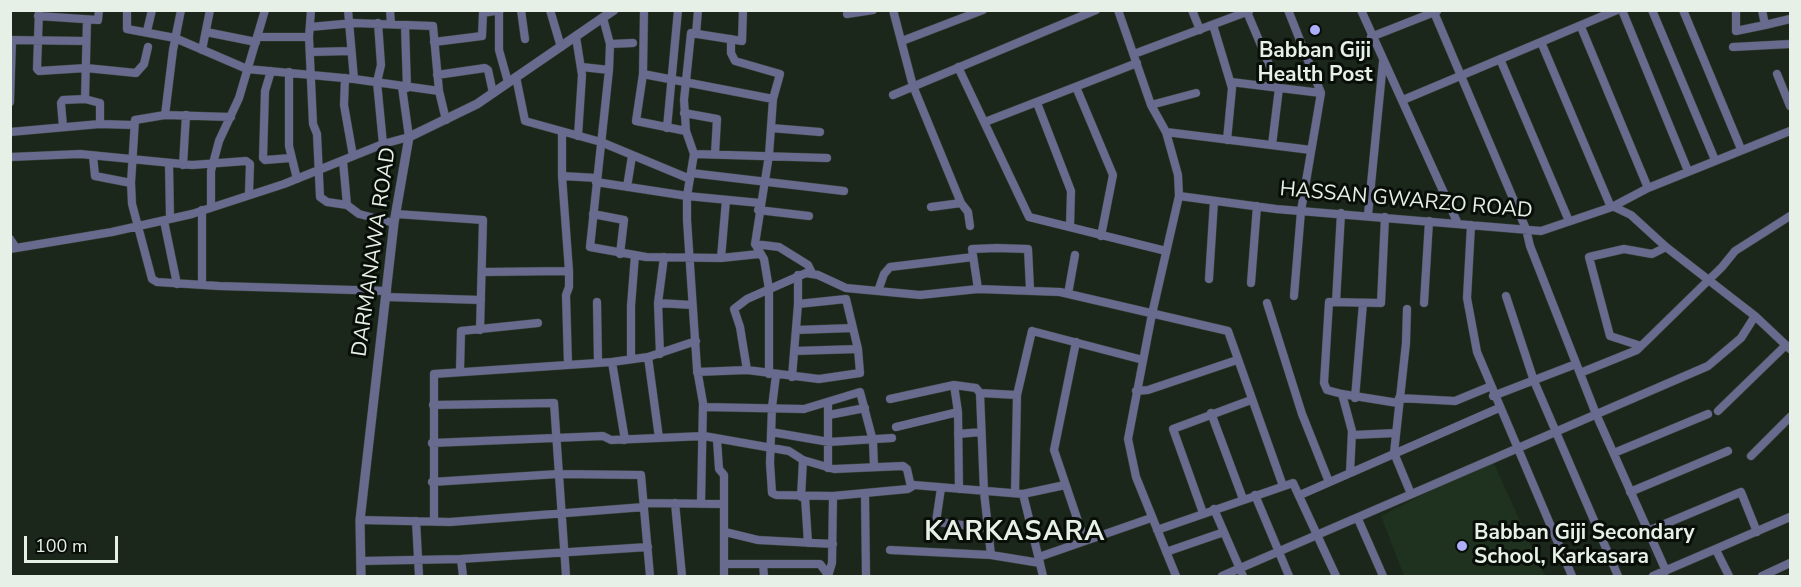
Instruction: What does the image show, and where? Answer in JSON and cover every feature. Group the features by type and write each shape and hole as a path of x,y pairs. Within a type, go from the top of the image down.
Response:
{"street":[{"path":"99,10 98,20 38,14 37,69 39,71 86,68 136,73 144,64 148,47"},
{"path":"127,10 126,28 175,38 247,69 311,74 439,91"},
{"path":"147,31 152,10"},
{"path":"165,115 181,10"},
{"path":"211,207 210,179 219,141 231,117 265,10"},
{"path":"311,10 309,37 313,124 318,150 317,171 321,198 347,205 359,214 395,218 483,220 480,330"},
{"path":"348,10 354,79"},
{"path":"390,10 391,24"},
{"path":"434,42 482,36 483,13 499,10 499,50 512,80 524,120 601,142 632,156 690,176 764,180 844,191"},
{"path":"521,10 525,39"},
{"path":"550,10 561,47"},
{"name":"DARMANAWA ROAD","path":"361,576 360,520 395,218 409,137 446,120 493,93 614,10"},
{"path":"644,10 643,74 636,121 686,131"},
{"path":"667,128 678,10"},
{"path":"696,34 698,10"},
{"path":"701,502 703,407 697,372 687,196 694,154 686,131 684,100 691,34 743,40 743,10"},
{"path":"847,14 873,10"},
{"path":"893,10 913,86 961,203 968,212 970,226"},
{"path":"902,40 983,10"},
{"path":"893,95 1096,10"},
{"path":"1118,10 1151,105 1166,132 1178,175 1179,196 1152,314 1128,439 1129,451 1151,518 1175,576"},
{"path":"1192,10 1200,30"},
{"path":"1288,10 1321,93 1301,211 1294,297"},
{"path":"1361,10 1371,37 1403,100 1458,224"},
{"path":"1403,100 1617,10"},
{"path":"1622,10 1688,171"},
{"path":"1652,10 1715,160"},
{"path":"1683,10 1741,149"},
{"path":"1737,10 1736,31 1791,19"},
{"path":"1762,10 1765,25"},
{"path":"202,50 209,11"},
{"path":"1134,54 1249,11 1279,88 1272,145"},
{"path":"1371,37 1435,11 1527,230 1530,246 1596,414 1666,571"},
{"path":"603,18 610,44 609,70 590,247 620,254 664,257 721,258 759,255"},
{"path":"86,99 87,20"},
{"path":"310,27 378,23 433,26 439,91 446,120"},
{"path":"378,23 381,58 377,82 383,144"},
{"path":"1213,25 1231,82 1233,97 1227,140"},
{"path":"10,239 13,249 167,220 297,179 383,144 409,137 404,88 405,26"},
{"path":"1581,27 1648,188"},
{"path":"206,32 256,39 309,37"},
{"path":"576,37 582,67 578,136"},
{"path":"730,39 731,53 735,61 779,72 773,99 769,155 759,206 755,244 759,255 764,259 769,289 772,493 803,497 833,496 865,494 916,486 1019,494 1065,485"},
{"path":"10,102 11,40 86,41"},
{"path":"1541,42 1612,207 1627,213 1666,247 1755,316 1788,347 1718,411"},
{"path":"610,44 633,43"},
{"path":"1733,47 1791,44"},
{"path":"310,52 350,51"},
{"path":"1500,58 1569,221"},
{"path":"1368,215 1383,61"},
{"path":"985,122 1137,63"},
{"path":"582,67 609,70"},
{"path":"437,75 485,68 488,70 493,93"},
{"path":"958,68 1029,217 1166,251"},
{"path":"271,71 265,91 263,158 265,160 291,158"},
{"path":"289,72 291,158 297,179"},
{"path":"643,74 773,99"},
{"path":"1777,74 1791,106"},
{"path":"345,78 344,105 353,156"},
{"path":"1231,82 1321,93"},
{"path":"1076,87 1113,175 1101,236"},
{"path":"1151,105 1196,93"},
{"path":"669,98 684,100"},
{"path":"63,128 62,101 86,99 101,105 100,124"},
{"path":"1037,103 1071,191 1070,227"},
{"path":"684,113 716,118 715,154"},
{"path":"231,117 165,115 136,118 131,183 136,227 152,279 157,282 177,284 481,300"},
{"path":"183,165 186,115"},
{"path":"10,132 100,124 134,125"},
{"path":"771,128 820,132"},
{"name":"HASSAN GWARZO ROAD","path":"1179,196 1301,211 1541,231 1612,207 1688,171 1791,131"},
{"path":"562,132 562,176 569,271 569,287 566,295 568,364"},
{"path":"1166,132 1311,150"},
{"path":"10,157 80,154 183,165 248,162 249,193"},
{"path":"694,154 769,155 827,159"},
{"path":"93,156 95,176 131,183"},
{"path":"627,187 632,156"},
{"path":"343,161 347,205"},
{"path":"169,163 167,220 177,284"},
{"path":"562,176 726,200 809,216"},
{"path":"721,258 726,200"},
{"path":"1209,279 1214,201"},
{"path":"931,207 961,203"},
{"path":"1251,283 1257,206"},
{"path":"202,210 202,285"},
{"path":"1336,302 1341,213"},
{"path":"593,214 624,220 620,254"},
{"path":"1580,373 1641,346 1735,251 1791,216"},
{"path":"1385,217 1381,303 1329,303 1324,383 1328,390 1355,398 1455,401 1490,387"},
{"path":"1424,303 1430,221"},
{"path":"1471,225 1467,306 1477,352 1493,396 1572,576"},
{"path":"755,244 781,249 807,265 812,273"},
{"path":"1641,346 1610,336 1589,257 1624,249 1652,254 1666,247"},
{"path":"978,289 973,249 1028,248 1030,289"},
{"path":"631,359 631,306 635,255"},
{"path":"1068,294 1075,255"},
{"path":"660,354 657,303 664,257"},
{"path":"878,291 884,274 890,267 973,257"},
{"path":"482,272 569,271"},
{"path":"747,370 739,321 734,309 747,299 798,275 812,273 850,288 933,295 978,289 1030,289 1068,294 1228,331 1283,486"},
{"path":"792,376 798,275"},
{"path":"1506,296 1534,381 1618,576"},
{"path":"697,372 747,370 819,379 858,374 858,349 844,298 798,304"},
{"path":"597,303 598,363"},
{"path":"657,303 692,305"},
{"path":"1266,303 1302,414 1329,482"},
{"path":"1355,398 1364,303"},
{"path":"1407,309 1394,453 1411,494"},
{"path":"1222,576 1241,573 1278,552 1714,362 1741,338 1755,316"},
{"path":"460,371 460,331 538,323"},
{"path":"796,330 853,328"},
{"path":"1043,576 1019,494 1017,395 1032,331 1143,360"},
{"path":"434,521 432,443 434,374 612,362 660,354 696,341"},
{"path":"1076,342 1054,450 1084,539"},
{"path":"794,351 858,349"},
{"path":"648,357 659,438"},
{"path":"1136,391 1148,390 1237,360"},
{"path":"612,362 625,440"},
{"path":"1493,396 1576,364"},
{"path":"890,399 954,385 971,386 980,393 1017,395"},
{"path":"954,385 958,412 958,489"},
{"path":"703,407 804,409 860,392 873,441 874,467"},
{"path":"980,393 984,492 991,555"},
{"path":"1342,394 1353,435 1350,472"},
{"path":"1203,513 1173,431 1174,427 1251,400"},
{"path":"828,402 828,468"},
{"path":"433,405 554,403 566,576"},
{"path":"829,415 864,408"},
{"path":"1300,495 1499,408"},
{"path":"896,427 958,412"},
{"path":"1211,413 1243,500"},
{"path":"1614,453 1708,414"},
{"path":"1751,456 1791,417"},
{"path":"771,432 829,442 892,438"},
{"path":"958,434 981,432"},
{"path":"1353,435 1396,433"},
{"path":"432,443 603,436 611,440 704,436 789,451 803,460 828,468 906,467 916,486"},
{"path":"717,440 719,469 724,475 724,576"},
{"path":"1630,492 1728,451"},
{"path":"803,460 803,497 808,543"},
{"path":"432,483 558,474 640,475 650,576"},
{"path":"1157,530 1255,495 1295,484 1336,576"},
{"path":"941,488 936,522 988,528"},
{"path":"1648,531 1741,492 1757,532"},
{"path":"865,494 867,576"},
{"path":"1255,495 1289,576"},
{"path":"829,576 833,544 833,496"},
{"path":"360,520 434,521 675,503 723,504"},
{"path":"675,503 682,576"},
{"path":"1214,509 1241,573"},
{"path":"1653,576 1791,517"},
{"path":"890,550 1039,560 1084,539 1151,518"},
{"path":"1358,519 1383,576"},
{"path":"416,521 419,576"},
{"path":"725,532 758,540 833,544"},
{"path":"1166,552 1224,532"},
{"path":"361,561 461,559 648,547"},
{"path":"1716,550 1729,576"},
{"path":"461,559 463,576"},
{"path":"1762,576 1791,563"},
{"path":"724,564 820,564 829,576"},
{"path":"763,564 764,576"}],"shaded area":[{"name":"Babban Giji Secondary School, Karkasara","path":"1492,459 1545,576 1404,576 1381,516"}],"place":[{"name":"Babban Giji Health Post","path":"1315,30"},
{"name":"Babban Giji Secondary School, Karkasara","path":"1462,546"}],"district":[{"name":"KARKASARA","path":"1015,533"}]}
